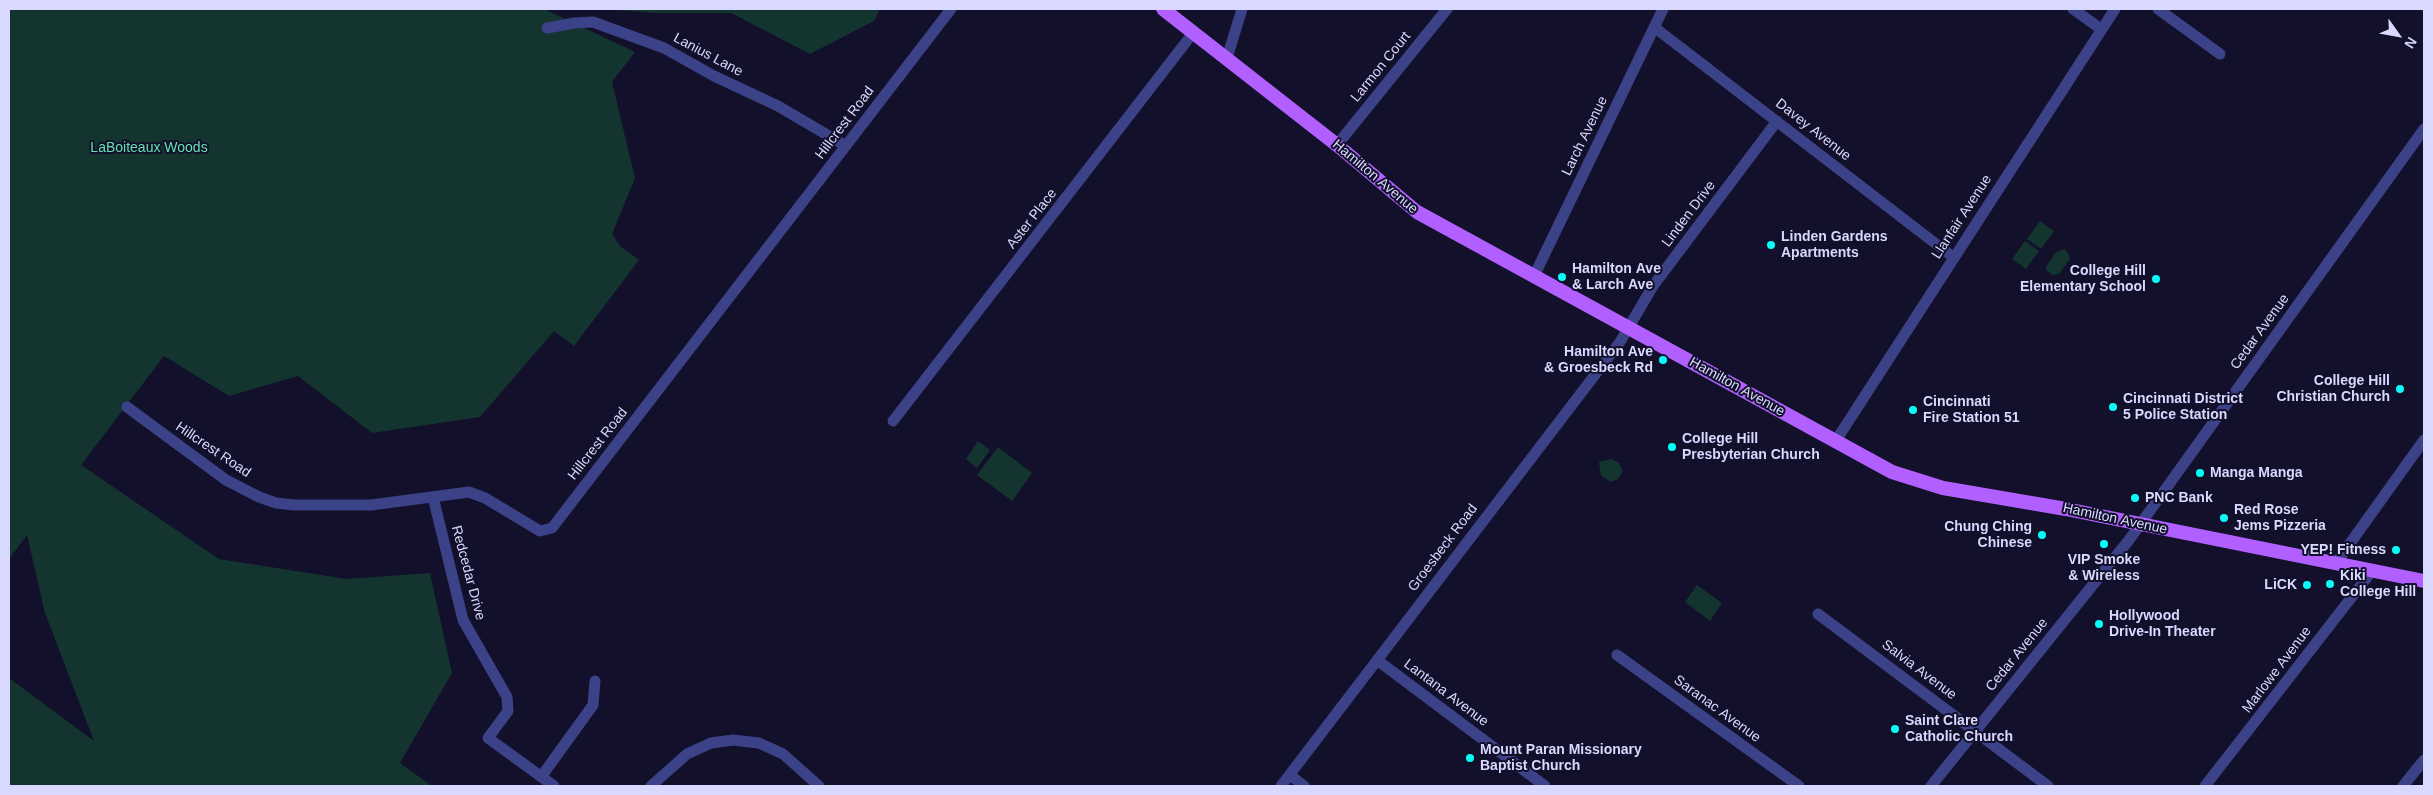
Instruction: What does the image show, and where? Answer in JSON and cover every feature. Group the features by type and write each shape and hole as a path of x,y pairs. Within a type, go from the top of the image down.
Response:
{"main road":[{"name":"Hamilton Avenue","path":"1163,9 1337,145 1417,212 1892,472 1928,484 2336,563 2424,582"}],"street":[{"name":"Hillcrest Road","path":"127,407 226,480 259,497 276,503 294,505 371,505 469,492 485,498 540,531 552,528 951,9"},
{"path":"1227,58 1242,9"},
{"name":"Larmon Court","path":"1337,145 1447,9"},
{"name":"Larch Avenue","path":"1534,276 1663,9"},
{"path":"2073,9 2101,29"},
{"name":"Llanfair Avenue","path":"1836,442 2115,9"},
{"path":"2158,9 2220,54"},
{"name":"Lanius Lane","path":"547,28 593,22 664,48 714,76 778,106 846,146"},
{"name":"Davey Avenue","path":"1654,27 1953,258"},
{"name":"Aster Place","path":"893,421 1194,33"},
{"name":"Linden Drive","path":"1628,327 1653,286 1777,121"},
{"name":"Cedar Avenue","path":"1931,786 2130,540 2423,134"},
{"name":"Groesbeck Road","path":"1280,786 1620,342 1628,327"},
{"path":"2336,563 2424,440"},
{"name":"Redcedar Drive","path":"432,498 463,620 507,696 508,711 488,738 554,786"},
{"name":"Marlowe Avenue","path":"2206,786 2372,571"},
{"name":"Salvia Avenue","path":"1818,614 2048,786"},
{"name":"Saranac Avenue","path":"1617,655 1799,786"},
{"name":"Lantana Avenue","path":"1377,660 1545,786"},
{"path":"541,776 593,706 595,681"},
{"path":"651,786 687,754 711,743 733,740 746,740 772,747 794,762 819,786"},
{"path":"2403,786 2424,760"},
{"path":"1290,775 1304,786"}],"green space":[{"name":"LaBoiteaux Woods","path":"9,9 544,9 635,52 612,82 635,178 612,234 620,246 639,260 574,346 554,331 480,417 372,433 298,376 229,396 164,356 81,465 219,559 347,579 430,573 452,673 400,763 432,786 9,786 9,678 94,741 45,613 27,535 9,559"},
{"path":"601,9 880,9 874,21 810,54 731,13 657,13"},
{"path":"2040,221 2054,231 2041,249 2027,239"},
{"path":"2025,241 2039,251 2026,269 2012,259"},
{"path":"2064,249 2070,259 2059,274 2052,275 2046,270 2047,265 2056,252"},
{"path":"978,441 990,450 977,468 966,459"},
{"path":"998,447 1032,473 1012,501 977,475"},
{"path":"1611,459 1619,463 1623,471 1618,479 1611,482 1601,476 1599,462"},
{"path":"1697,585 1722,603 1710,621 1685,602"}],"place":[{"name":"Linden Gardens Apartments","path":"1771,245"},
{"name":"Hamilton Ave & Larch Ave","path":"1562,277"},
{"name":"College Hill Elementary School","path":"2156,279"},
{"name":"Hamilton Ave & Groesbeck Rd","path":"1663,360"},
{"name":"College Hill Christian Church","path":"2400,389"},
{"name":"Cincinnati District 5 Police Station","path":"2113,407"},
{"name":"Cincinnati Fire Station 51","path":"1913,410"},
{"name":"College Hill Presbyterian Church","path":"1672,447"},
{"name":"Manga Manga","path":"2200,473"},
{"name":"PNC Bank","path":"2135,498"},
{"name":"Red Rose Jems Pizzeria","path":"2224,518"},
{"name":"Chung Ching Chinese","path":"2042,535"},
{"name":"VIP Smoke & Wireless","path":"2104,544"},
{"name":"YEP! Fitness","path":"2396,550"},
{"name":"Kiki College Hill","path":"2330,584"},
{"name":"LiCK","path":"2307,585"},
{"name":"Hollywood Drive-In Theater","path":"2099,624"},
{"name":"Saint Clare Catholic Church","path":"1895,729"},
{"name":"Mount Paran Missionary Baptist Church","path":"1470,758"}]}
